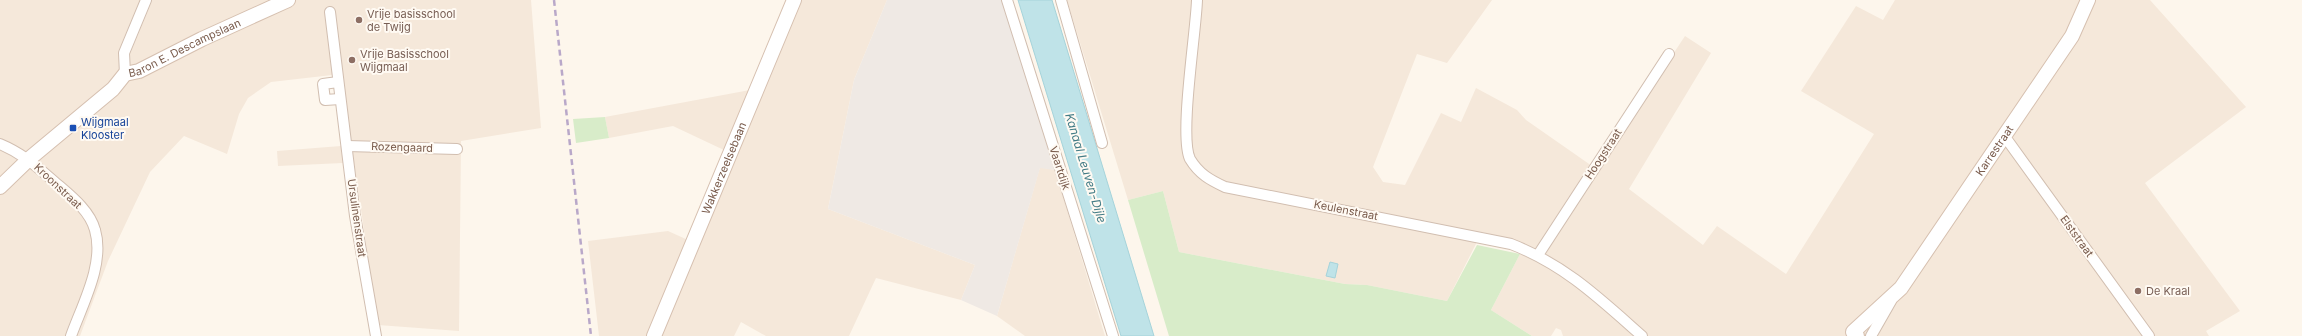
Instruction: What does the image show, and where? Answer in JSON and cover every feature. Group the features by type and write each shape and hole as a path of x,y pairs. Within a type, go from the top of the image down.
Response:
{"street":[{"path":"125,74 124,53 146,0"},
{"name":"Baron E. Descampslaan","path":"0,187 29,159 108,94 125,74 139,71 288,0"},
{"name":"Wakkerzeelsebaan","path":"654,336 794,0"},
{"name":"Vaartdijk","path":"1007,0 1113,336"},
{"path":"1061,0 1102,143"},
{"name":"Keulenstraat","path":"1197,0 1186,145 1190,158 1199,172 1208,180 1225,187 1511,244 1538,255 1576,278 1642,336"},
{"name":"Karrestraat","path":"1853,335 1901,288 2072,36 2088,0"},
{"name":"Ursulinenstraat","path":"330,12 355,216 376,336"},
{"name":"Hoogstraat","path":"1538,255 1669,54"},
{"path":"338,82 323,84 325,100 340,99"},
{"name":"Elststraat","path":"2003,138 2008,141 2149,336"},
{"name":"Kroonstraat","path":"0,144 29,159 75,200 88,215 95,230 97,248 95,267 71,336"},
{"name":"Rozengaard","path":"347,146 457,149"},
{"name":"Karrestraat","path":"1871,336 1893,296"}],"shaded area":[{"path":"0,0 531,0 541,128 461,141 459,331 378,325 341,74 271,82 248,98 239,114 227,154 184,136 150,172 108,261 80,336 0,336"},
{"path":"798,0 887,0 854,80 828,209 975,265 961,300 876,278 849,336 766,336 741,322 734,336 599,336 588,241 668,231 688,240 726,151 673,126 609,138 605,117 750,90"},
{"path":"887,0 1005,0 1055,170 1040,168 997,316 961,300 975,265 828,209 854,80"},
{"path":"1067,0 1492,0 1447,63 1417,54 1373,167 1383,182 1405,185 1441,113 1461,122 1476,88 1517,110 1526,120 1592,166 1537,249 1482,232 1447,301 1367,285 1345,284 1179,252 1163,191 1128,200"},
{"path":"1895,0 2150,0 2246,107 2145,183 2240,311 2206,331 2209,336 1563,336 1561,330 1556,328 1551,336 1532,336 1491,310 1520,254 1536,261 1685,36 1711,53 1629,189 1703,245 1717,226 1786,274 1874,134 1801,91 1856,6 1883,20"},
{"path":"341,146 343,163 278,166 277,151"},
{"path":"1040,167 1055,170 1105,336 1025,336 997,316"}],"green space":[{"path":"605,117 609,138 576,143 573,119"},
{"path":"1163,191 1179,252 1345,284 1367,285 1447,301 1477,245 1520,254 1491,310 1532,336 1169,336 1128,200"}],"water":[{"name":"Kanaal Leuven-Dijle","path":"1018,0 1052,0 1154,336 1121,336"},
{"path":"1330,262 1338,264 1335,278 1326,276"}],"railway":[{"path":"554,0 591,336"}],"place":[{"name":"Vrije basisschool de Twijg","path":"359,20"},
{"name":"Vrije Basisschool Wijgmaal","path":"352,60"},
{"name":"Wijgmaal Klooster","path":"73,128"},
{"name":"De Kraal","path":"2138,291"}]}
